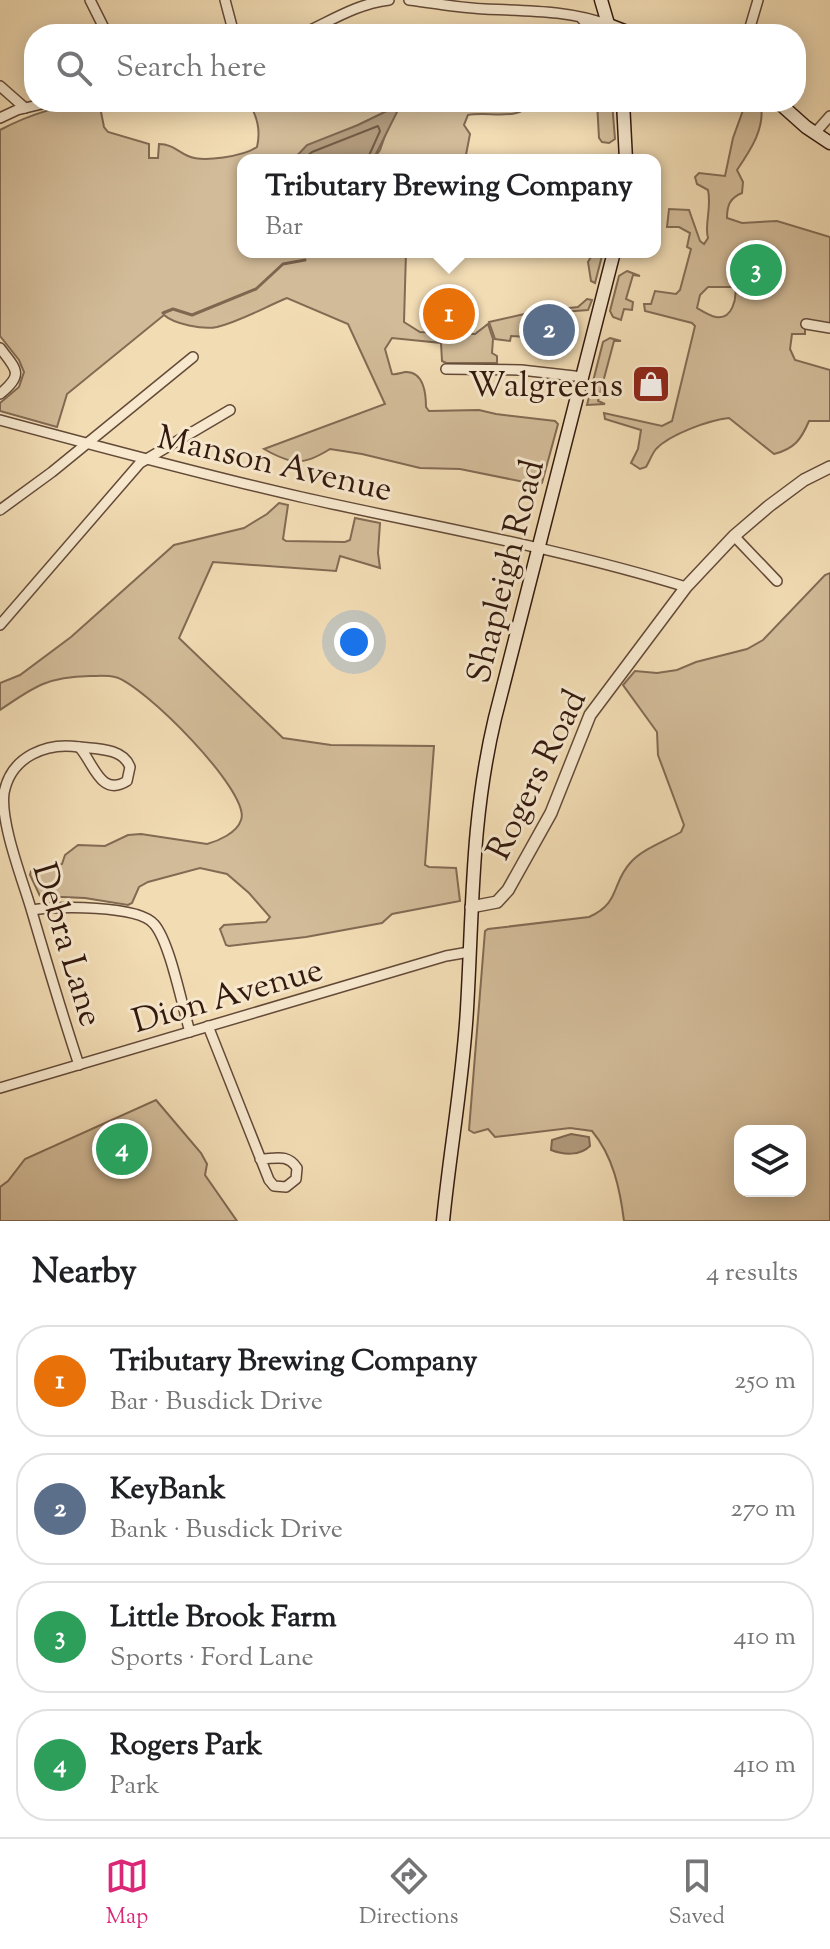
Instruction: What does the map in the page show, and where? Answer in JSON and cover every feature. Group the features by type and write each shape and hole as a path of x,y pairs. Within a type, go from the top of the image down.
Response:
{"main road":[{"path":"601,0 607,24"},
{"path":"624,112 626,154"},
{"path":"790,112 830,143"},
{"name":"Shapleigh Road","path":"471,907 475,828 495,718 613,258"},
{"path":"443,1221 465,1039 471,907"}],"street":[{"path":"90,0 102,24"},
{"path":"225,0 231,24"},
{"path":"322,24 372,2 389,0"},
{"path":"409,0 554,12 589,18 598,24"},
{"path":"751,24 758,0"},
{"path":"0,86 24,107"},
{"path":"0,118 24,108"},
{"path":"815,133 830,116"},
{"path":"806,324 830,328"},
{"path":"0,348 17,375 14,382 0,394"},
{"path":"0,510 193,357"},
{"path":"446,369 533,371 583,377"},
{"path":"0,625 147,458 230,410"},
{"name":"Manson Avenue","path":"0,420 300,497 538,548 686,587"},
{"name":"Rogers Road","path":"471,907 497,902 508,890 551,813 590,715 686,587 734,536 789,491 830,467"},
{"path":"734,536 777,581"},
{"name":"Debra Lane","path":"79,747 102,781 118,785 127,781 130,767 124,757 111,752 79,747 53,745 36,752 18,766 4,792 4,816 79,1065"},
{"path":"32,910 74,907 138,915 150,920 163,942 190,1032"},
{"name":"Dion Avenue","path":"0,1088 446,956 469,952"},
{"path":"208,1026 260,1159"}],"shaded area":[{"path":"42,112 101,112 108,132 149,144 149,158 158,158 159,144 171,146 195,158 213,159 237,155 237,258 406,258 404,322 420,332 475,334 488,324 493,339 492,353 497,356 497,363 446,363 442,361 441,343 392,338 385,349 392,374 411,373 420,379 429,411 479,410 555,421 558,424 542,483 539,485 460,469 420,468 330,449 305,461 290,461 264,449 385,404 348,324 287,298 217,327 189,326 164,315 67,394 57,427 0,411 0,403 19,387 24,372 19,360 0,336 0,130"},
{"path":"254,112 385,112 299,154 239,154 257,147 258,124"},
{"path":"393,112 520,112 468,115 464,125 470,134 466,154 377,154"},
{"path":"598,112 613,112 615,139 609,143 599,138"},
{"path":"742,112 762,112 752,146 737,170 743,182 742,193 730,202 727,218 742,223 777,221 830,237 830,323 805,322 805,334 792,334 790,349 795,360 830,370 830,421 809,421 796,443 774,454 729,418 712,422 662,443 646,467 640,469 631,463 638,449 641,430 605,419 604,413 662,426 672,421 695,326 645,311 644,304 651,304 655,291 676,294 680,290 691,249 687,247 690,233 679,227 667,227 669,209 689,210 700,241 704,244 708,238 708,190 697,184 695,177 699,173 725,176","holes":["708,287 735,287 730,312 721,317 697,308 700,295"]},
{"path":"590,258 601,258 595,283 591,281 588,262"},
{"path":"627,271 640,276 633,275 626,299 633,302 632,310 624,309 621,320 613,317 610,311 619,276"},
{"path":"587,299 592,300 588,310 534,314 530,337 511,336 510,341 495,339 489,322 533,312 578,307"},
{"path":"610,338 621,341 614,341 598,401 605,404 587,405 603,342"},
{"path":"279,503 288,505 283,539 286,541 345,542 350,540 355,518 380,523 380,568 340,556 336,571 213,562 179,638 283,738 331,745 434,746 425,865 456,868 460,901 392,914 382,923 306,937 229,946 220,929 224,925 266,922 270,917 227,874 200,868 148,882 139,887 128,905 85,898 40,896 31,871 62,864 65,855 78,845 105,846 128,835 141,834 207,844 222,839 236,829 241,820 240,806 213,764 170,718 129,684 109,676 63,678 33,689 0,710 0,683 20,675 71,637 174,545 244,528"},
{"path":"830,573 830,1221 624,1221 614,1173 592,1131 570,1128 495,1137 488,1129 474,1133 469,1130 485,931 589,917 611,899 620,877 636,857 681,832 684,825 658,755 657,732 623,685 635,671 657,673 677,670 747,649 763,640"},
{"path":"156,1100 201,1153 207,1164 205,1175 237,1221 0,1221 0,1187 25,1159"}],"water":[{"path":"385,112 397,112 376,154 299,154 307,145"},
{"path":"571,1134 589,1137 590,1146 572,1154 551,1150 552,1140"}],"waterway":[{"path":"163,313 173,309 192,315 256,289 283,264 305,260"}],"place":[{"name":"Little Brook Farm","path":"756,270"},
{"name":"Tributary Brewing Company","path":"449,314"},
{"name":"KeyBank","path":"549,330"},
{"name":"Walgreens","path":"651,384"},
{"name":"Rogers Park","path":"122,1149"}]}
